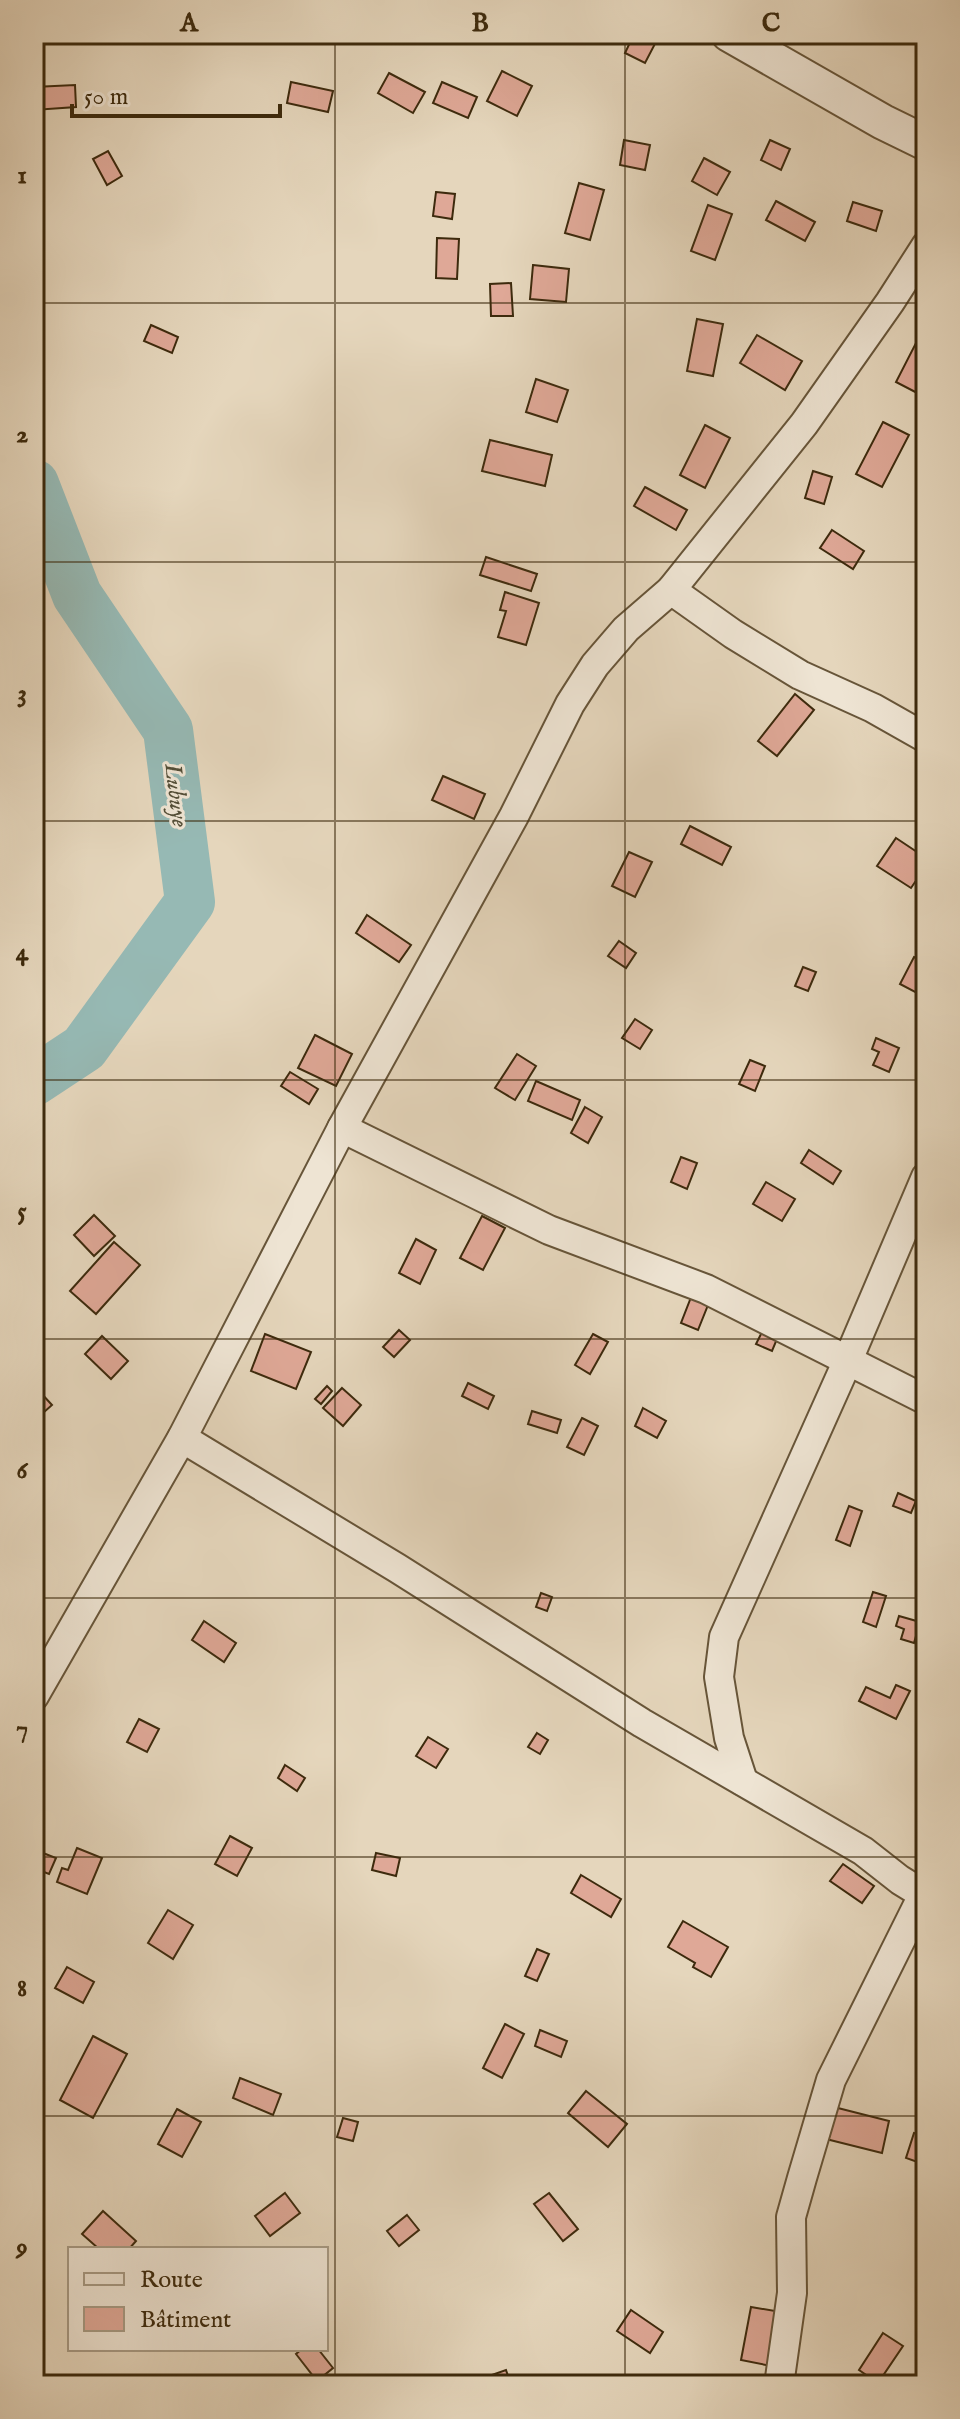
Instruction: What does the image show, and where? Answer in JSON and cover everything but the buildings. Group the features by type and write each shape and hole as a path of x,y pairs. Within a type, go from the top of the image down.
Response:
{"street":[{"path":"729,34 883,122 926,143"},
{"path":"36,1688 182,1438 342,1128 514,816 570,704 595,665 626,629 671,590 804,424 926,246"},
{"path":"671,590 733,634 800,675 873,708 926,738"},
{"path":"342,1128 549,1230 706,1289 926,1400"},
{"path":"743,1781 729,1738 719,1677 724,1637 926,1177"},
{"path":"182,1438 397,1568 642,1723 863,1851 925,1896 831,2080 791,2217 792,2293 779,2385"}],"waterway":[{"name":"Lubuye","path":"34,484 77,595 168,730 190,902 84,1048 34,1081"}]}
